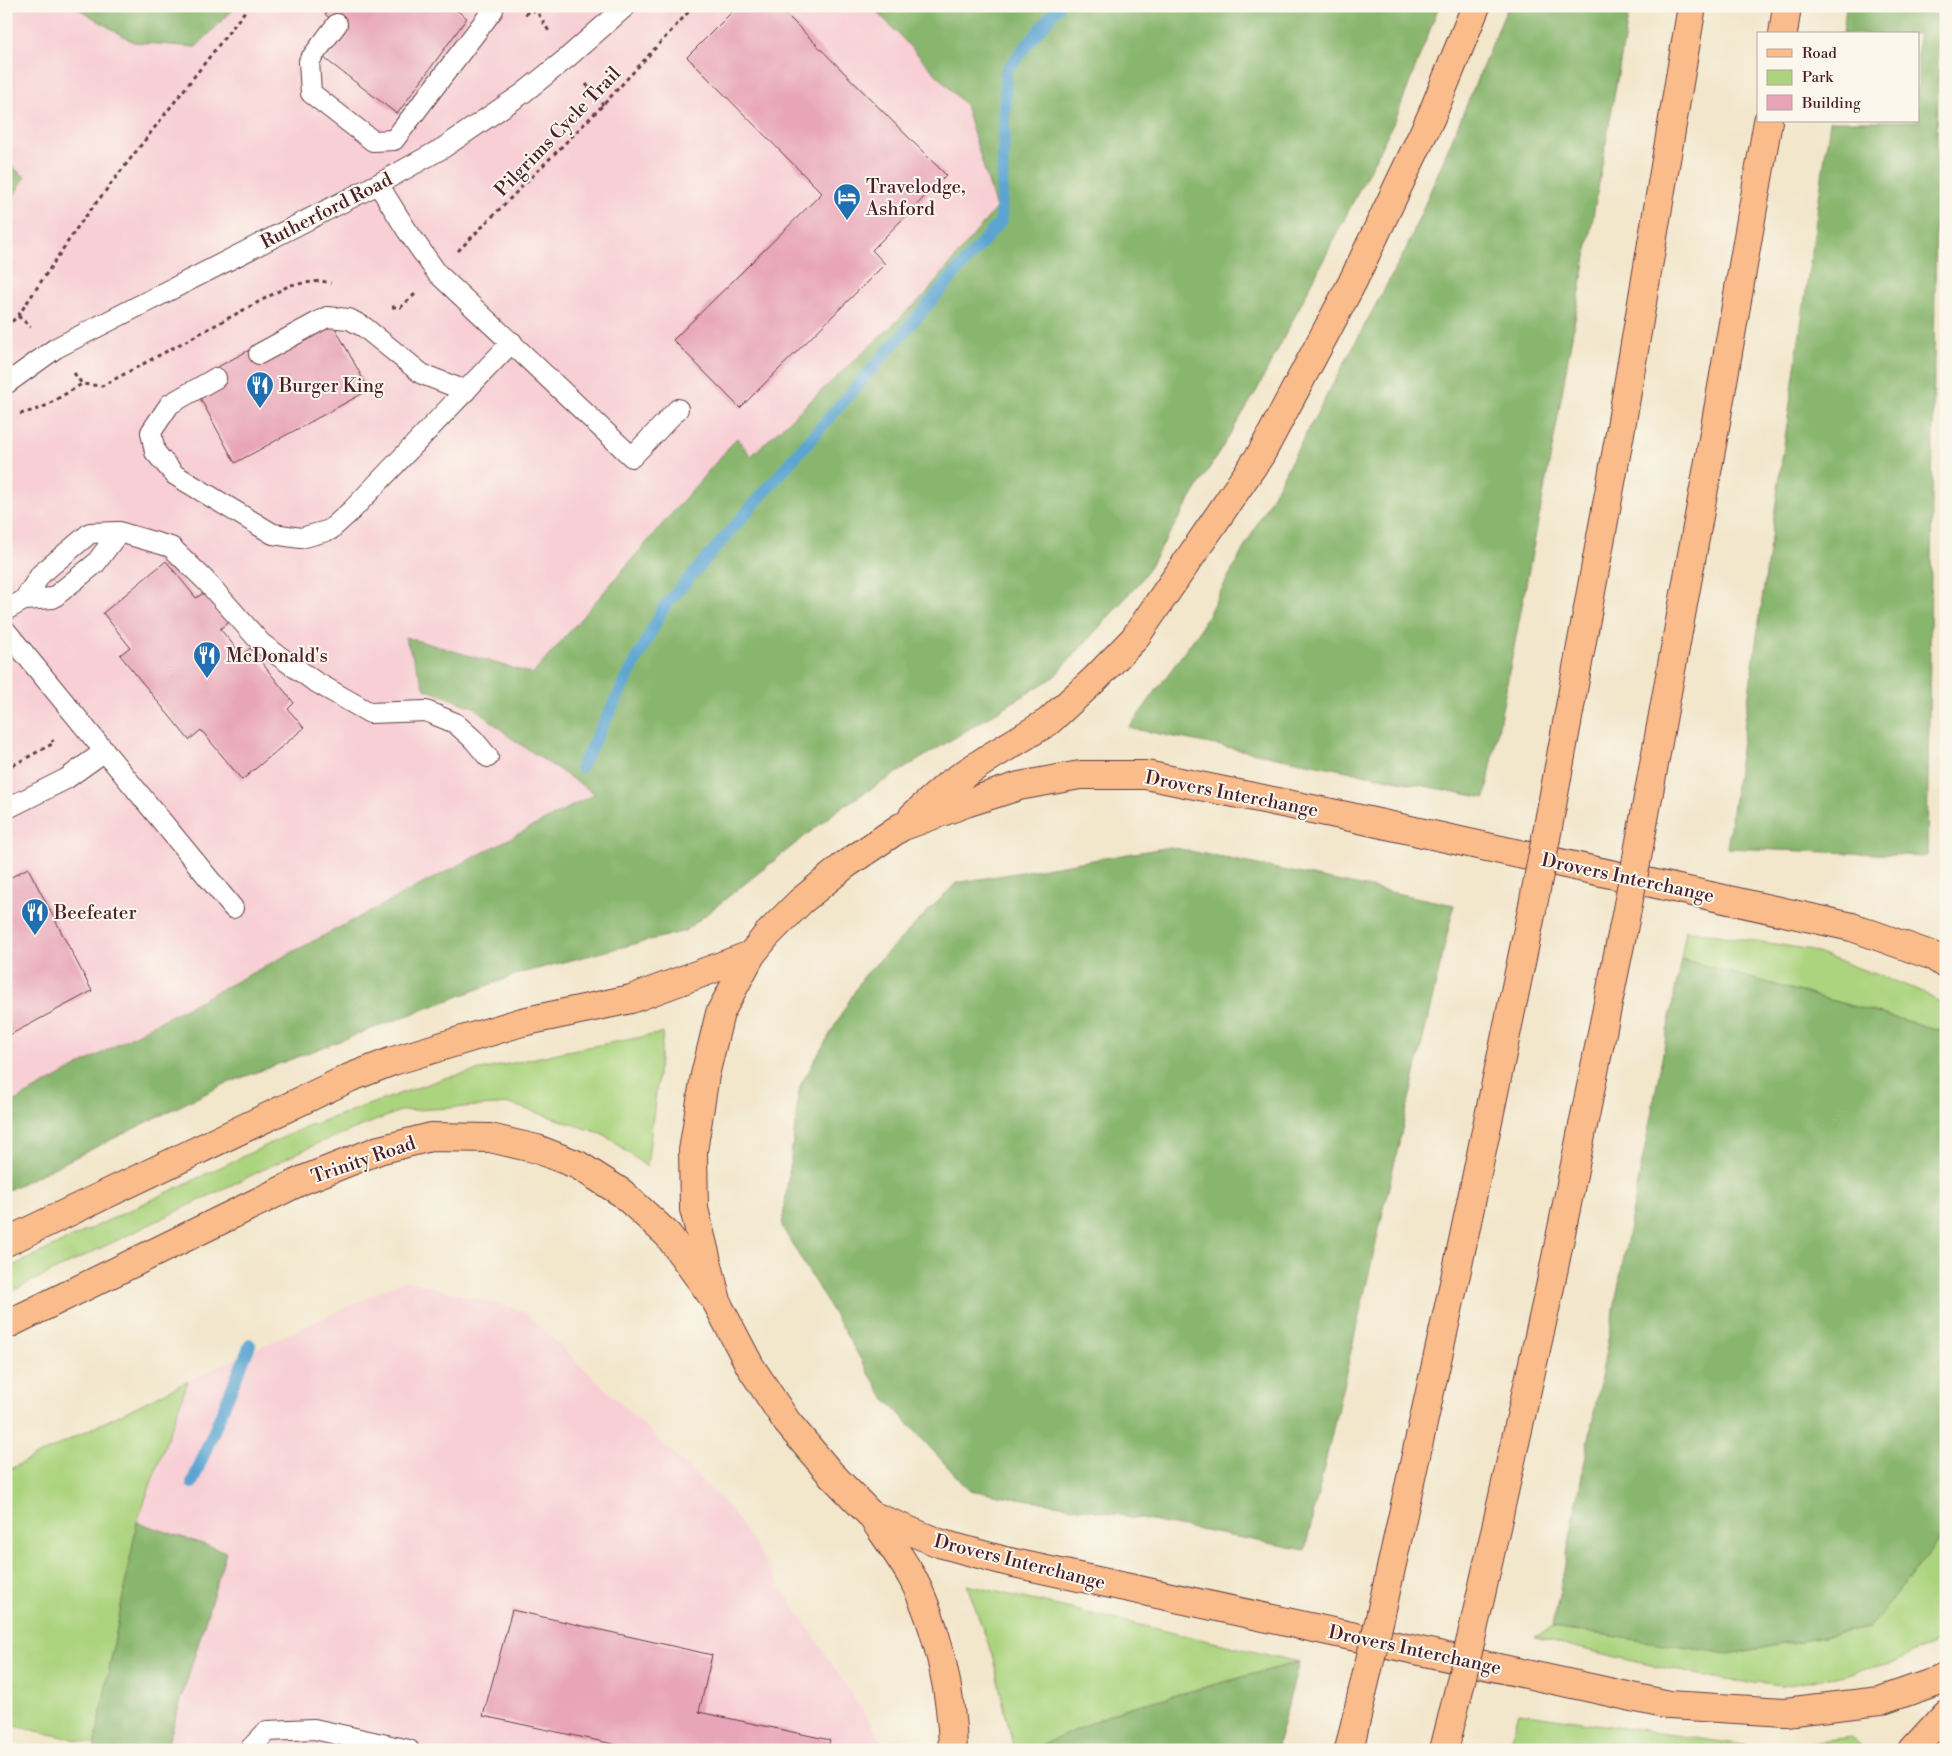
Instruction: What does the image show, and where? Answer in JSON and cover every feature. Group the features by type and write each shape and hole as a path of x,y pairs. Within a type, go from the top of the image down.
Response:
{"main road":[{"path":"901,827 948,785 1048,722 1095,679 1134,639 1261,454 1364,257 1431,117 1476,6"},
{"path":"1349,1750 1458,1265 1532,910 1622,423 1692,6"},
{"path":"1783,32 1787,6"},
{"path":"1444,1750 1471,1639 1550,1287 1623,930 1713,439 1768,122"},
{"name":"Drovers Interchange","path":"1946,965 1933,956 1852,927 1395,826 1146,775 1080,775 1019,786 901,827 845,865 800,902 767,935 751,955 720,1014 705,1075 693,1151 694,1209 718,1305 750,1366 787,1422 830,1473 871,1515 939,1543 1005,1560 1670,1705 1784,1712 1880,1701 1946,1678"},
{"path":"6,1242 349,1078 393,1061 522,1022 631,1000 751,955"},
{"name":"Trinity Road","path":"6,1325 303,1180 379,1150 431,1136 490,1138 537,1149 578,1166 622,1193 668,1235 718,1305"},
{"path":"871,1515 913,1580 935,1635 953,1723 953,1750"},
{"path":"1914,1750 1946,1714"}],"lane":[{"path":"337,24 309,61 311,93 373,141 394,140 493,10 493,6"},
{"name":"Rutherford Road","path":"6,384 56,348 378,184 443,148 522,94 568,58 626,6"},
{"path":"378,184 406,229 437,273 632,457 678,409"},
{"path":"259,354 327,317 349,319 364,327 422,374 466,391"},
{"path":"216,378 170,404 151,432 155,452 174,474 273,534 301,538 330,530 352,510 512,342"},
{"path":"24,600 41,574 90,533 119,532 171,547 206,581 262,644 314,681 370,713 426,711 455,723 488,757"},
{"path":"6,610 24,600 53,598 96,563 119,532"},
{"path":"6,631 233,908"},
{"path":"6,808 66,779 105,751"},
{"path":"249,1750 267,1731 314,1729 409,1750"}],"path":[{"path":"6,327 18,316 79,225 249,6"},
{"name":"Pilgrims Cycle Trail","path":"437,273 603,105 694,6"},
{"path":"522,15 536,10 552,35"},
{"path":"580,78 603,105"},
{"path":"18,415 42,408 82,384"},
{"path":"6,769 54,742 48,735"}],"shaded area":[{"path":"6,6 872,6 965,105 996,208 773,479 596,794 149,1027 6,1106"},
{"path":"404,1280 524,1311 730,1508 888,1750 166,1750 225,1552 137,1522 188,1381"}],"green space":[{"path":"74,6 237,6 196,47 133,42"},
{"path":"872,6 1439,6 1396,118 1257,390 1140,582 1054,677 843,806 685,931 521,973 225,1084 6,1191 6,1106 149,1027 595,794 511,738 476,708 425,689 405,637 533,674 737,438 751,456 925,295 996,208 965,105"},
{"path":"1508,6 1630,6 1553,444 1485,798 1129,728 1198,633 1406,249"},
{"path":"1846,6 1939,6 1927,856 1727,848 1830,122 1920,122 1920,32 1843,32"},
{"path":"6,162 25,177 6,209"},
{"path":"1170,847 1454,905 1305,1550 1109,1513 969,1490 882,1395 782,1227 800,1086 863,977 956,883"},
{"path":"1686,930 1806,949 1921,991 1946,1007 1946,1038 1939,1030 1681,959"},
{"path":"1681,959 1939,1030 1946,1038 1946,1532 1868,1629 1728,1654 1553,1627"},
{"path":"663,1033 647,1167 603,1134 510,1104 400,1111 314,1145 6,1294 6,1269 305,1127 445,1078 567,1051"},
{"path":"188,1381 137,1522 95,1744 6,1724 6,1471"},
{"path":"137,1522 226,1552 166,1750 94,1750"},
{"path":"1946,1532 1946,1638 1894,1662 1835,1677 1783,1686 1725,1680 1636,1662 1535,1637 1553,1627 1728,1654 1868,1629"},
{"path":"967,1585 1299,1662 1120,1710 1032,1750 1014,1750 992,1654"},
{"path":"1299,1662 1276,1750 1032,1750 1120,1710"},
{"path":"1519,1713 1764,1748 1853,1738 1865,1750 1508,1748"}],"building":[{"path":"331,6 451,6 467,18 397,114 324,58 344,31 325,14"},
{"name":"Travelodge, Ashford","path":"738,6 778,6 946,175 872,250 885,264 740,408 673,340 822,193 687,57"},
{"path":"333,324 369,390 235,463 199,396 212,370 255,347"},
{"name":"McDonald's","path":"166,561 196,598 205,592 229,622 220,629 242,655 250,648 294,703 288,709 304,728 242,780 201,730 189,740 120,655 130,647 103,613"},
{"name":"Beefeater","path":"28,868 92,991 6,1037 6,880"},
{"path":"512,1610 712,1655 699,1712 830,1740 827,1750 641,1750 483,1716"}],"waterway":[{"path":"581,767 664,607 1001,221 1006,71 1059,6"},
{"path":"192,1483 250,1345"}],"place":[{"name":"Travelodge, Ashford","path":"847,221"},
{"name":"Burger King","path":"260,409"},
{"name":"McDonald's","path":"207,679"},
{"name":"Beefeater","path":"35,936"}]}
